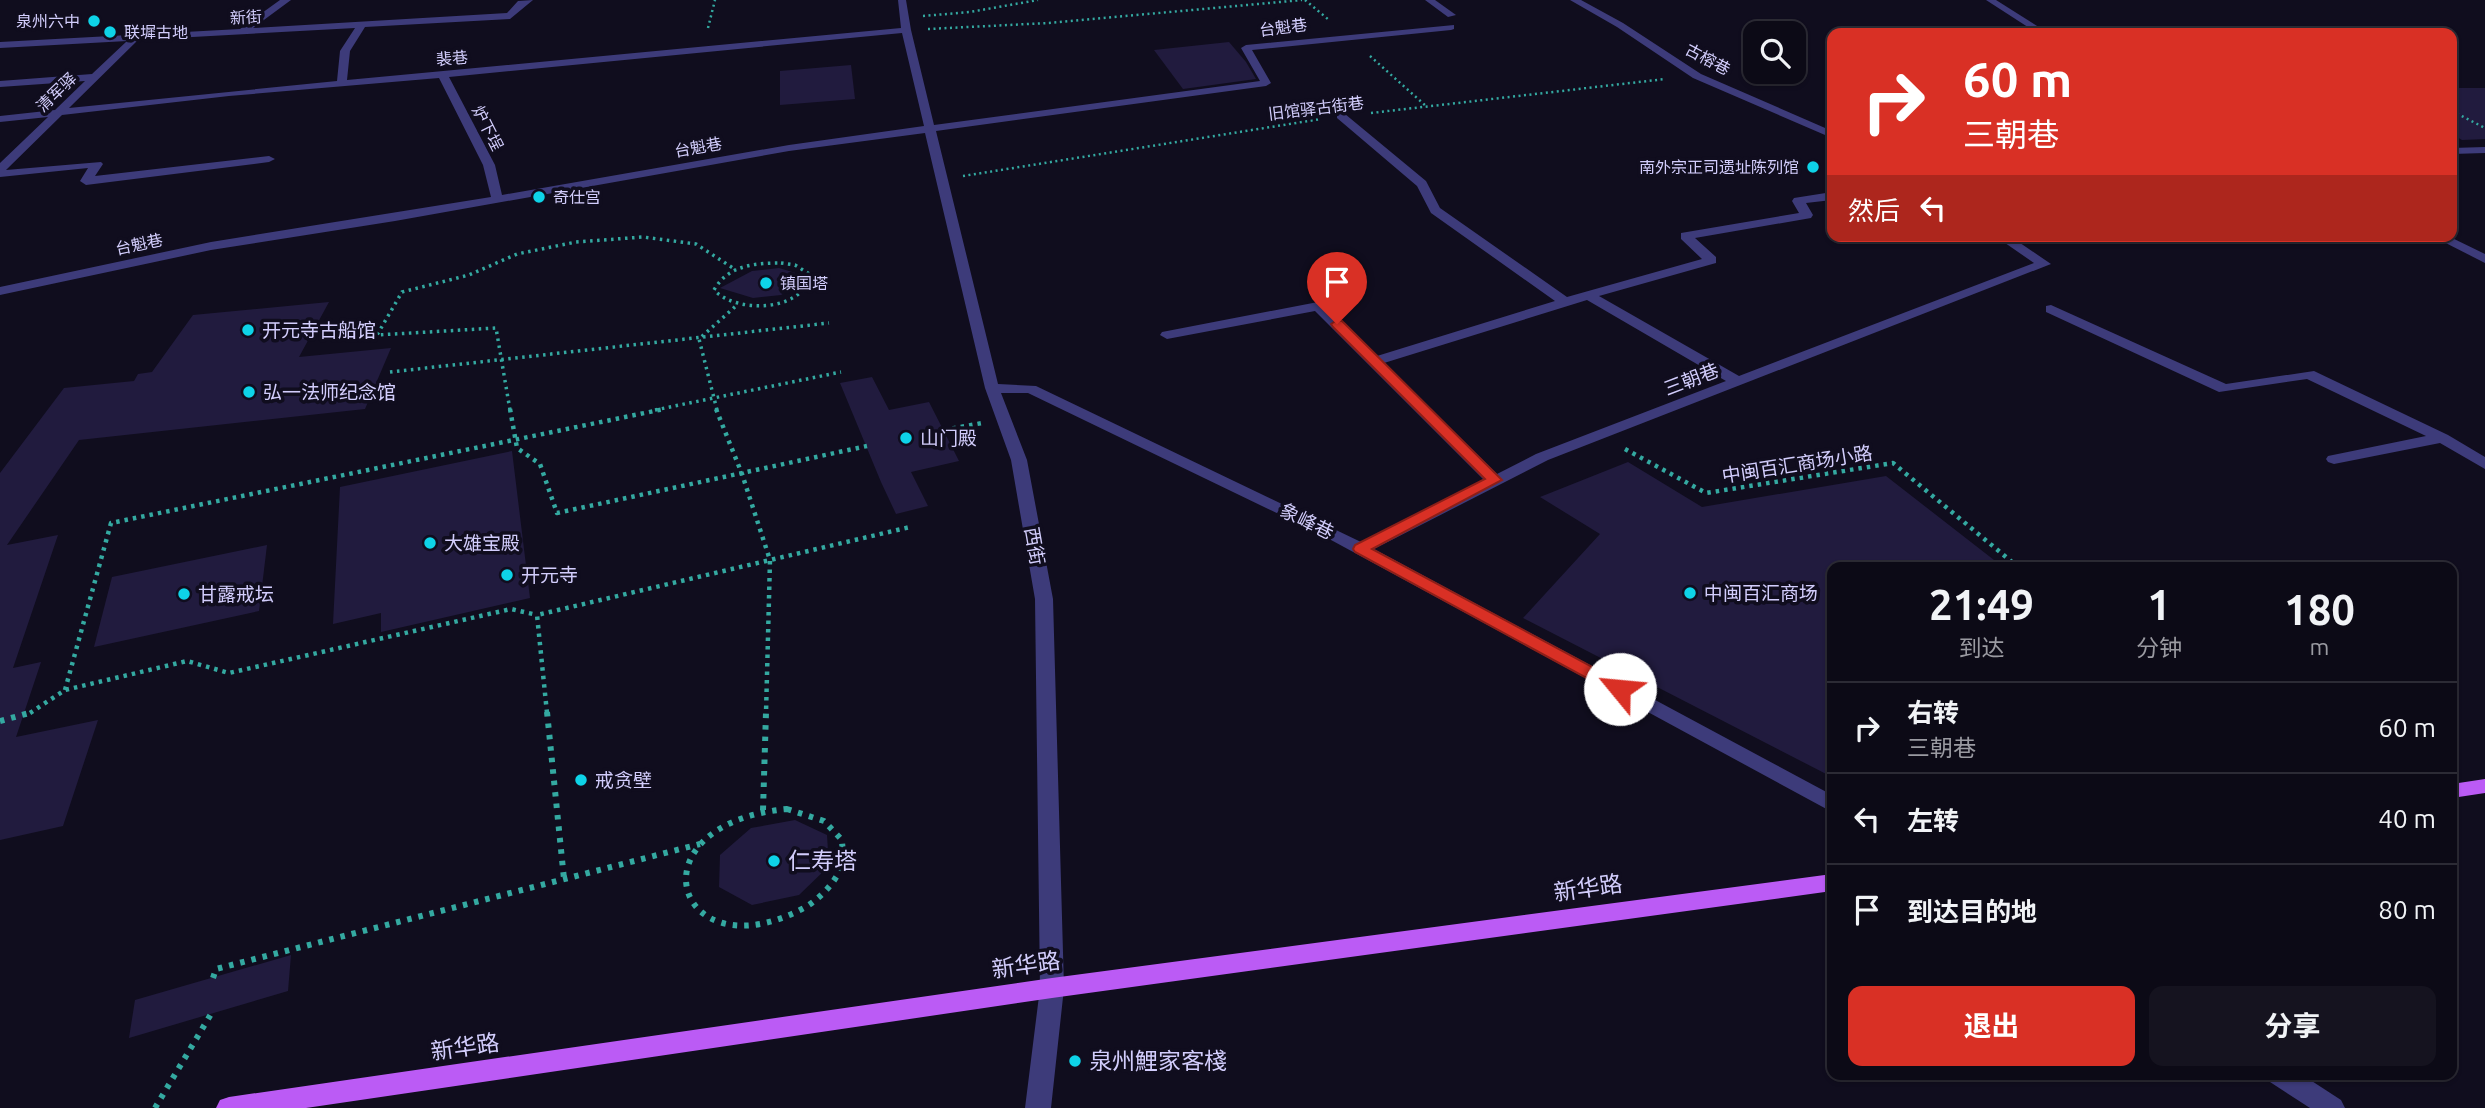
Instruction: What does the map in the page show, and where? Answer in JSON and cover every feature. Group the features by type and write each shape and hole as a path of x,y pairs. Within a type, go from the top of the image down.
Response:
{"main road":[{"path":"2457,790 2485,786"},
{"name":"新华路","path":"229,1108 1052,988 1827,882"}],"street":[{"path":"240,33 287,0"},
{"name":"新街","path":"0,45 510,16 521,3 529,0"},
{"name":"西街","path":"902,0 905,24 992,388 1019,460 1044,599 1052,988 1038,1108"},
{"path":"1430,0 1451,15"},
{"name":"古榕巷","path":"1574,0 1620,25 1697,76 1827,133"},
{"path":"1990,0 2035,28"},
{"name":"裴巷","path":"0,119 229,93 443,75 739,44 905,24"},
{"path":"342,84 345,51 361,26"},
{"name":"台魁巷","path":"0,291 211,246 789,148 1266,83 1246,48 1451,27"},
{"name":"清军驿","path":"0,169 134,39"},
{"name":"炉下埕","path":"443,75 489,165 497,198"},
{"path":"0,84 94,77"},
{"path":"1341,116 1422,184 1435,210 1565,302"},
{"path":"2457,151 2485,150"},
{"path":"0,174 97,164 86,181 269,159"},
{"path":"1375,361 1712,260 1685,236 1807,215 1798,201 1827,197"},
{"name":"三朝巷","path":"1360,549 1542,457 2043,264 2010,242"},
{"path":"2450,242 2485,259"},
{"path":"1588,295 1738,382"},
{"path":"1167,335 1318,306 1494,480"},
{"path":"2051,309 2224,389 2309,374 2442,438 2485,464"},
{"name":"象峰巷","path":"992,388 1031,389 1360,549 1827,801"},
{"path":"2334,459 2442,438"},
{"path":"2288,1080 2332,1108"}],"path":[{"path":"905,24 1038,0"},
{"path":"905,24 1049,23 1302,0"},
{"name":"旧馆驿古街巷","path":"942,179 1282,123 1697,76"},
{"path":"2457,114 2485,128"},
{"path":"736,270 696,244 643,237 576,242 517,254 468,275 402,292 377,335 496,328 517,448 540,464 557,513 867,446"},
{"path":"766,263 781,263 805,269 811,275 812,282 798,295 785,301 753,306 737,305 725,302 714,290 716,283 736,270 766,263"},
{"path":"699,339 737,305"},
{"path":"390,372 828,323"},
{"path":"699,339 712,399 742,474 770,560 763,810"},
{"path":"65,690 111,523 841,372"},
{"path":"944,430 1004,419"},
{"name":"中闽百汇商场小路","path":"1599,434 1706,493 1893,463 2012,562"},
{"path":"0,721 29,714 65,690 187,661 229,673 511,609 537,615 910,527"},
{"path":"537,615 564,879"},
{"path":"763,810 798,810 827,820 839,833 844,850 842,868 832,886 815,903 793,916 767,924 741,926 718,922 699,912 688,898 684,880 688,862 700,844 717,829 763,810"},
{"path":"213,978 216,969 700,844"},
{"path":"155,1108 211,1014"}],"building":[{"path":"1229,42 1256,79 1183,89 1154,50"},
{"path":"851,65 855,99 780,105 780,71"},
{"path":"2457,88 2485,88 2485,139 2462,140 2457,137"},
{"name":"镇国塔","path":"779,268 812,278 781,295 753,298 720,288 752,271"},
{"path":"329,302 299,357 391,348 365,409 79,440 7,545 58,535 13,668 41,662 16,737 98,720 63,826 0,840 0,473 64,388 134,381 138,374 152,372 193,315"},
{"name":"山门殿","path":"872,377 889,410 929,402 959,461 911,472 928,506 896,514 881,482 840,383"},
{"name":"大雄宝殿","path":"512,451 530,598 381,632 381,613 333,624 340,487"},
{"name":"中闽百汇商场","path":"1628,462 1702,507 1886,476 1997,562 1827,562 1827,774 1523,618 1600,534 1540,497"},
{"name":"甘露戒坛","path":"267,545 259,611 94,647 112,577"},
{"name":"仁寿塔","path":"795,820 827,835 829,866 799,895 752,905 719,887 720,855 751,828"},
{"path":"291,955 288,991 129,1038 135,1000"}],"place":[{"name":"泉州六中","path":"94,21"},
{"name":"联墀古地","path":"110,32"},
{"name":"南外宗正司遗址陈列馆","path":"1813,167"},
{"name":"奇仕宫","path":"539,197"},
{"name":"镇国塔","path":"766,283"},
{"name":"开元寺古船馆","path":"248,330"},
{"name":"弘一法师纪念馆","path":"249,392"},
{"name":"山门殿","path":"906,438"},
{"name":"大雄宝殿","path":"430,543"},
{"name":"开元寺","path":"507,575"},
{"name":"中闽百汇商场","path":"1690,593"},
{"name":"甘露戒坛","path":"184,594"},
{"name":"戒贪壁","path":"581,780"},
{"name":"仁寿塔","path":"774,861"},
{"name":"泉州鯉家客棧","path":"1075,1061"}],"route":[{"path":"1337,324 1494,480 1360,549 1620,689"}]}
